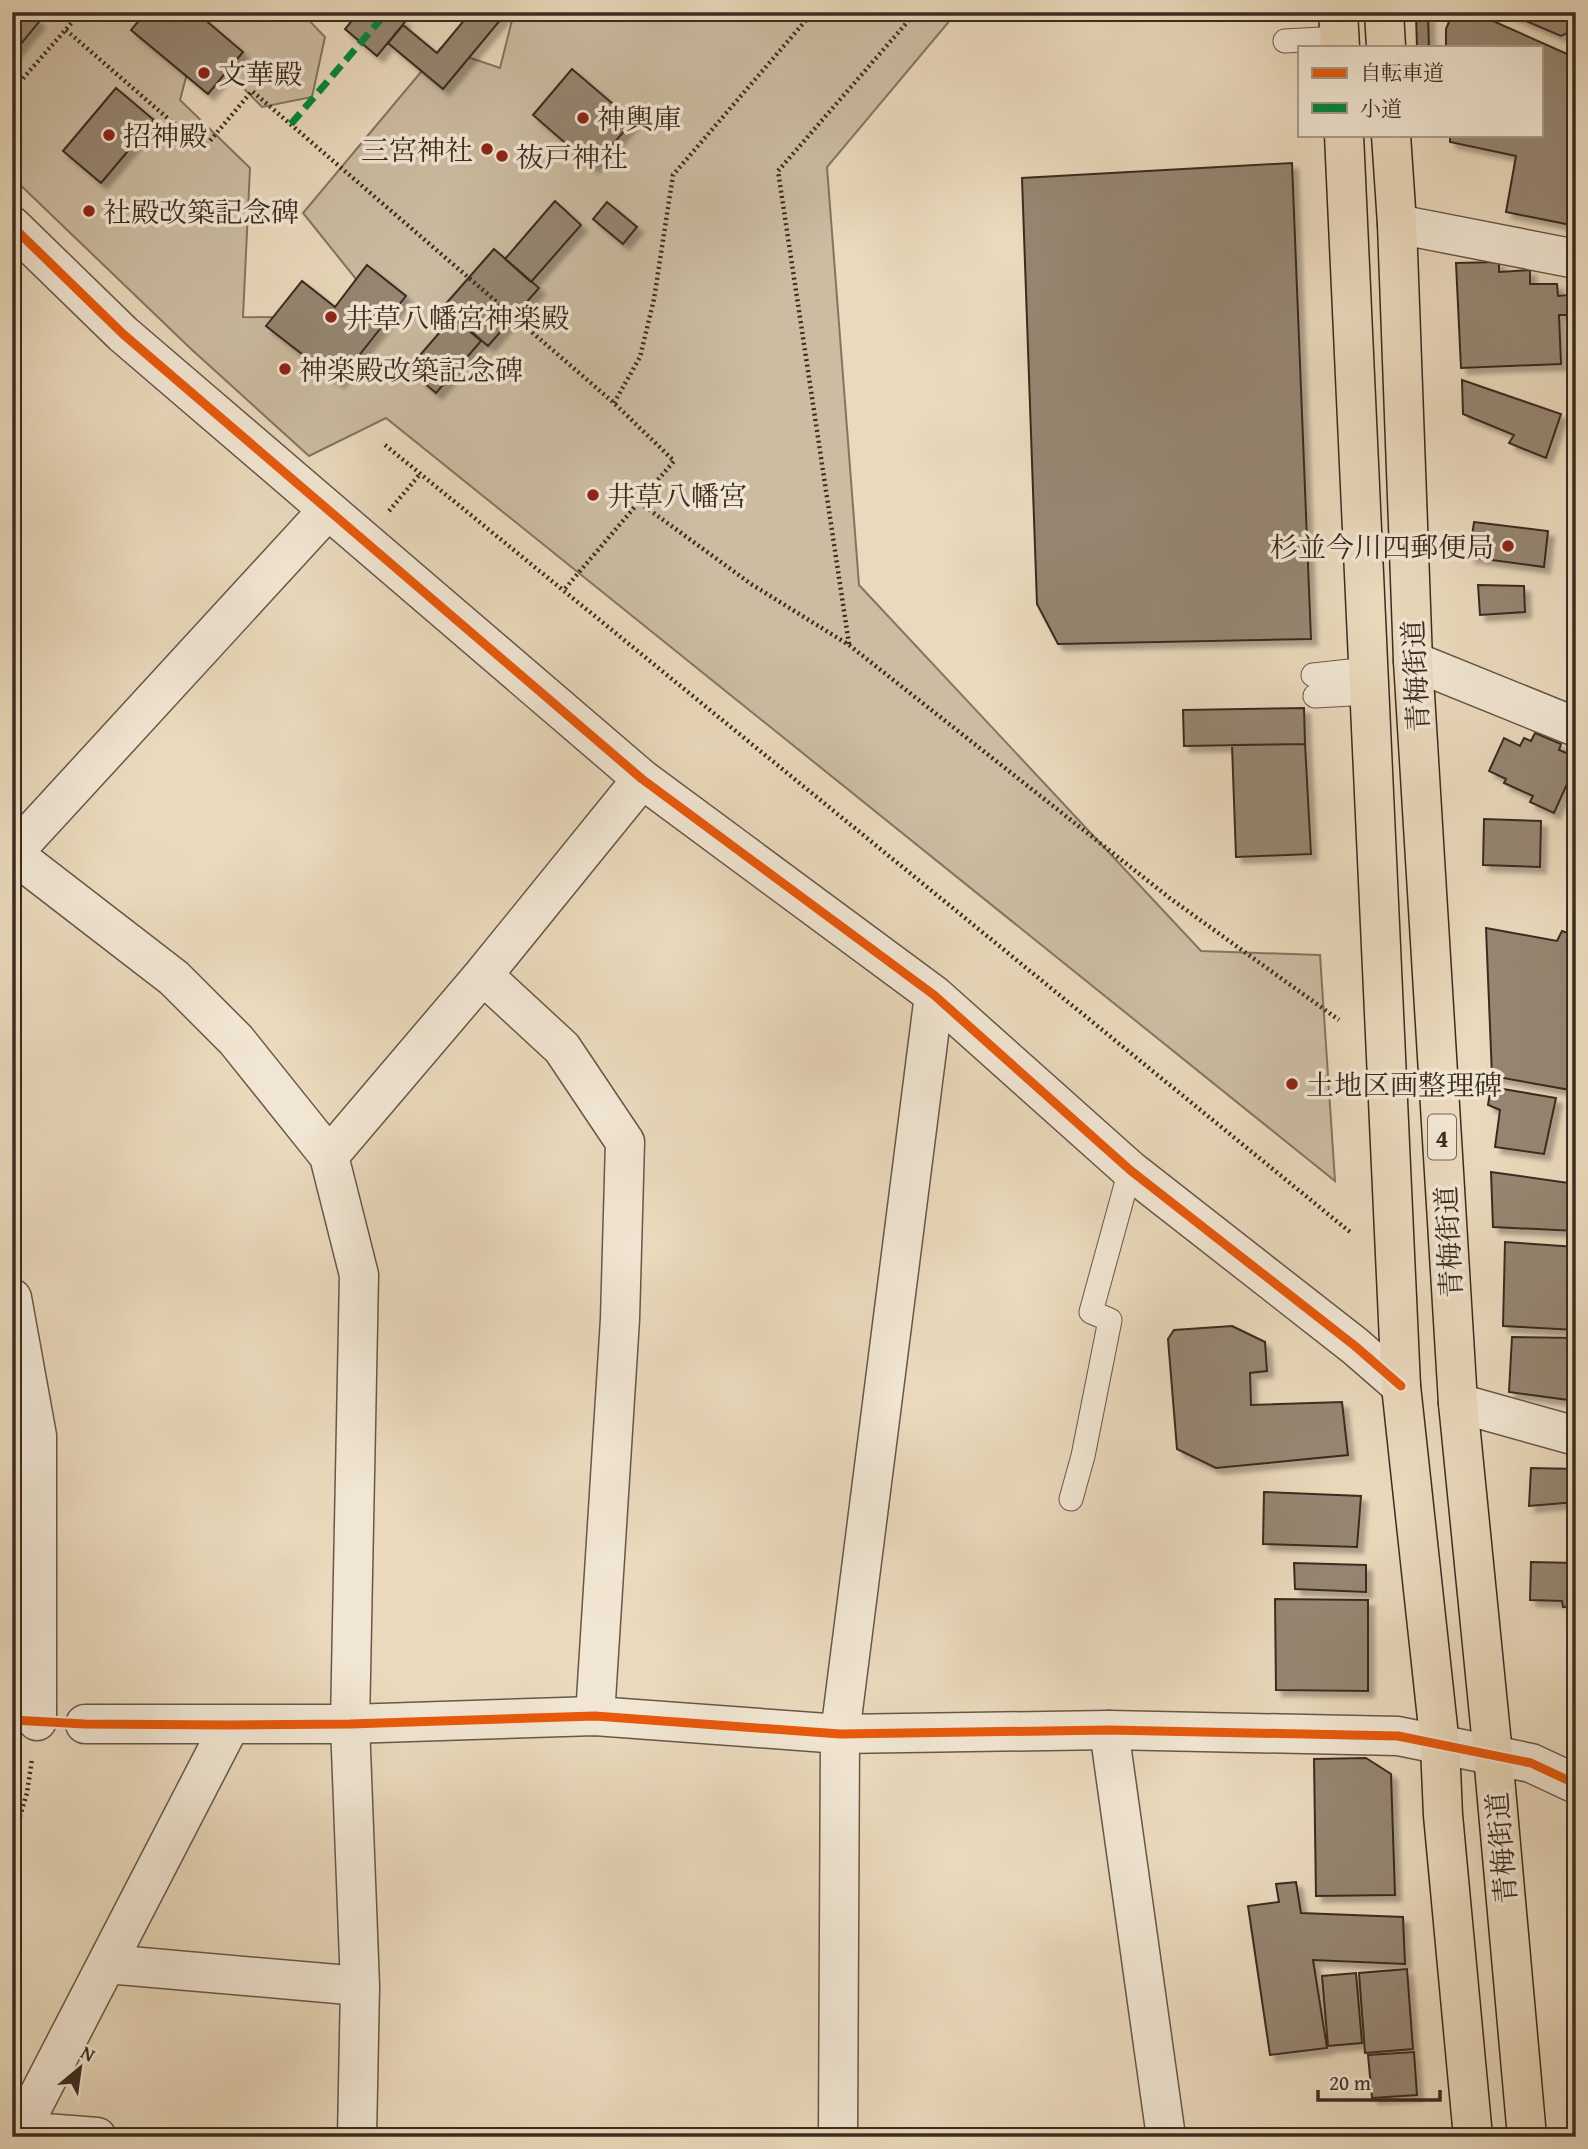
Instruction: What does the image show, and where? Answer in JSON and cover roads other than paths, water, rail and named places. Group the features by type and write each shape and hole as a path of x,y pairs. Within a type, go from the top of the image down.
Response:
{"main road":[{"path":"1384,12 1386,46"},
{"name":"青梅街道","path":"1344,136 1401,1386 1440,1746 1443,1815 1473,2137"},
{"name":"青梅街道","path":"1391,136 1397,224 1413,661 1458,1403 1527,2137"}],"street":[{"path":"1397,224 1576,259"},
{"path":"12,226 123,334 642,779 934,995 1130,1170 1355,1346 1401,1386"},
{"path":"327,511 13,854 174,978 236,1040 329,1156 359,1275 350,1724 360,1986 357,2137"},
{"path":"1413,661 1576,727"},
{"path":"329,1156 483,975 642,779"},
{"path":"483,975 562,1048 625,1142 620,1319 595,1716"},
{"path":"838,2137 840,1734 934,995"},
{"path":"12,1298 37,1436 27,1720 85,1724 230,1725 595,1716 840,1734 1109,1730 1398,1736 1531,1763 1576,1784"},
{"path":"1458,1403 1576,1437"},
{"path":"97,2137 18,2134 230,1725"},
{"path":"1109,1730 1166,2137"},
{"path":"107,1964 360,1986"}],"lane":[{"path":"1285,41 1339,32"},
{"path":"1314,686 1369,681"},
{"path":"1071,1499 1083,1456 1110,1320 1091,1312 1130,1170"}],"water":[{"path":"12,1320 31,1427 18,1778 12,1802"}],"place":[{"name":"文華殿","path":"204,73"},
{"name":"神輿庫","path":"583,118"},
{"name":"招神殿","path":"109,135"},
{"name":"三宮神社","path":"487,149"},
{"name":"鿆戸神社","path":"502,156"},
{"name":"社殿改築記念碑","path":"89,211"},
{"name":"井草八幡宮神楽殿","path":"331,317"},
{"name":"神楽殿改築記念碑","path":"285,369"},
{"name":"井草八幡宮","path":"593,495"},
{"name":"杉並今川四郵便局","path":"1508,546"},
{"name":"土地区画整理碑","path":"1292,1084"}]}
